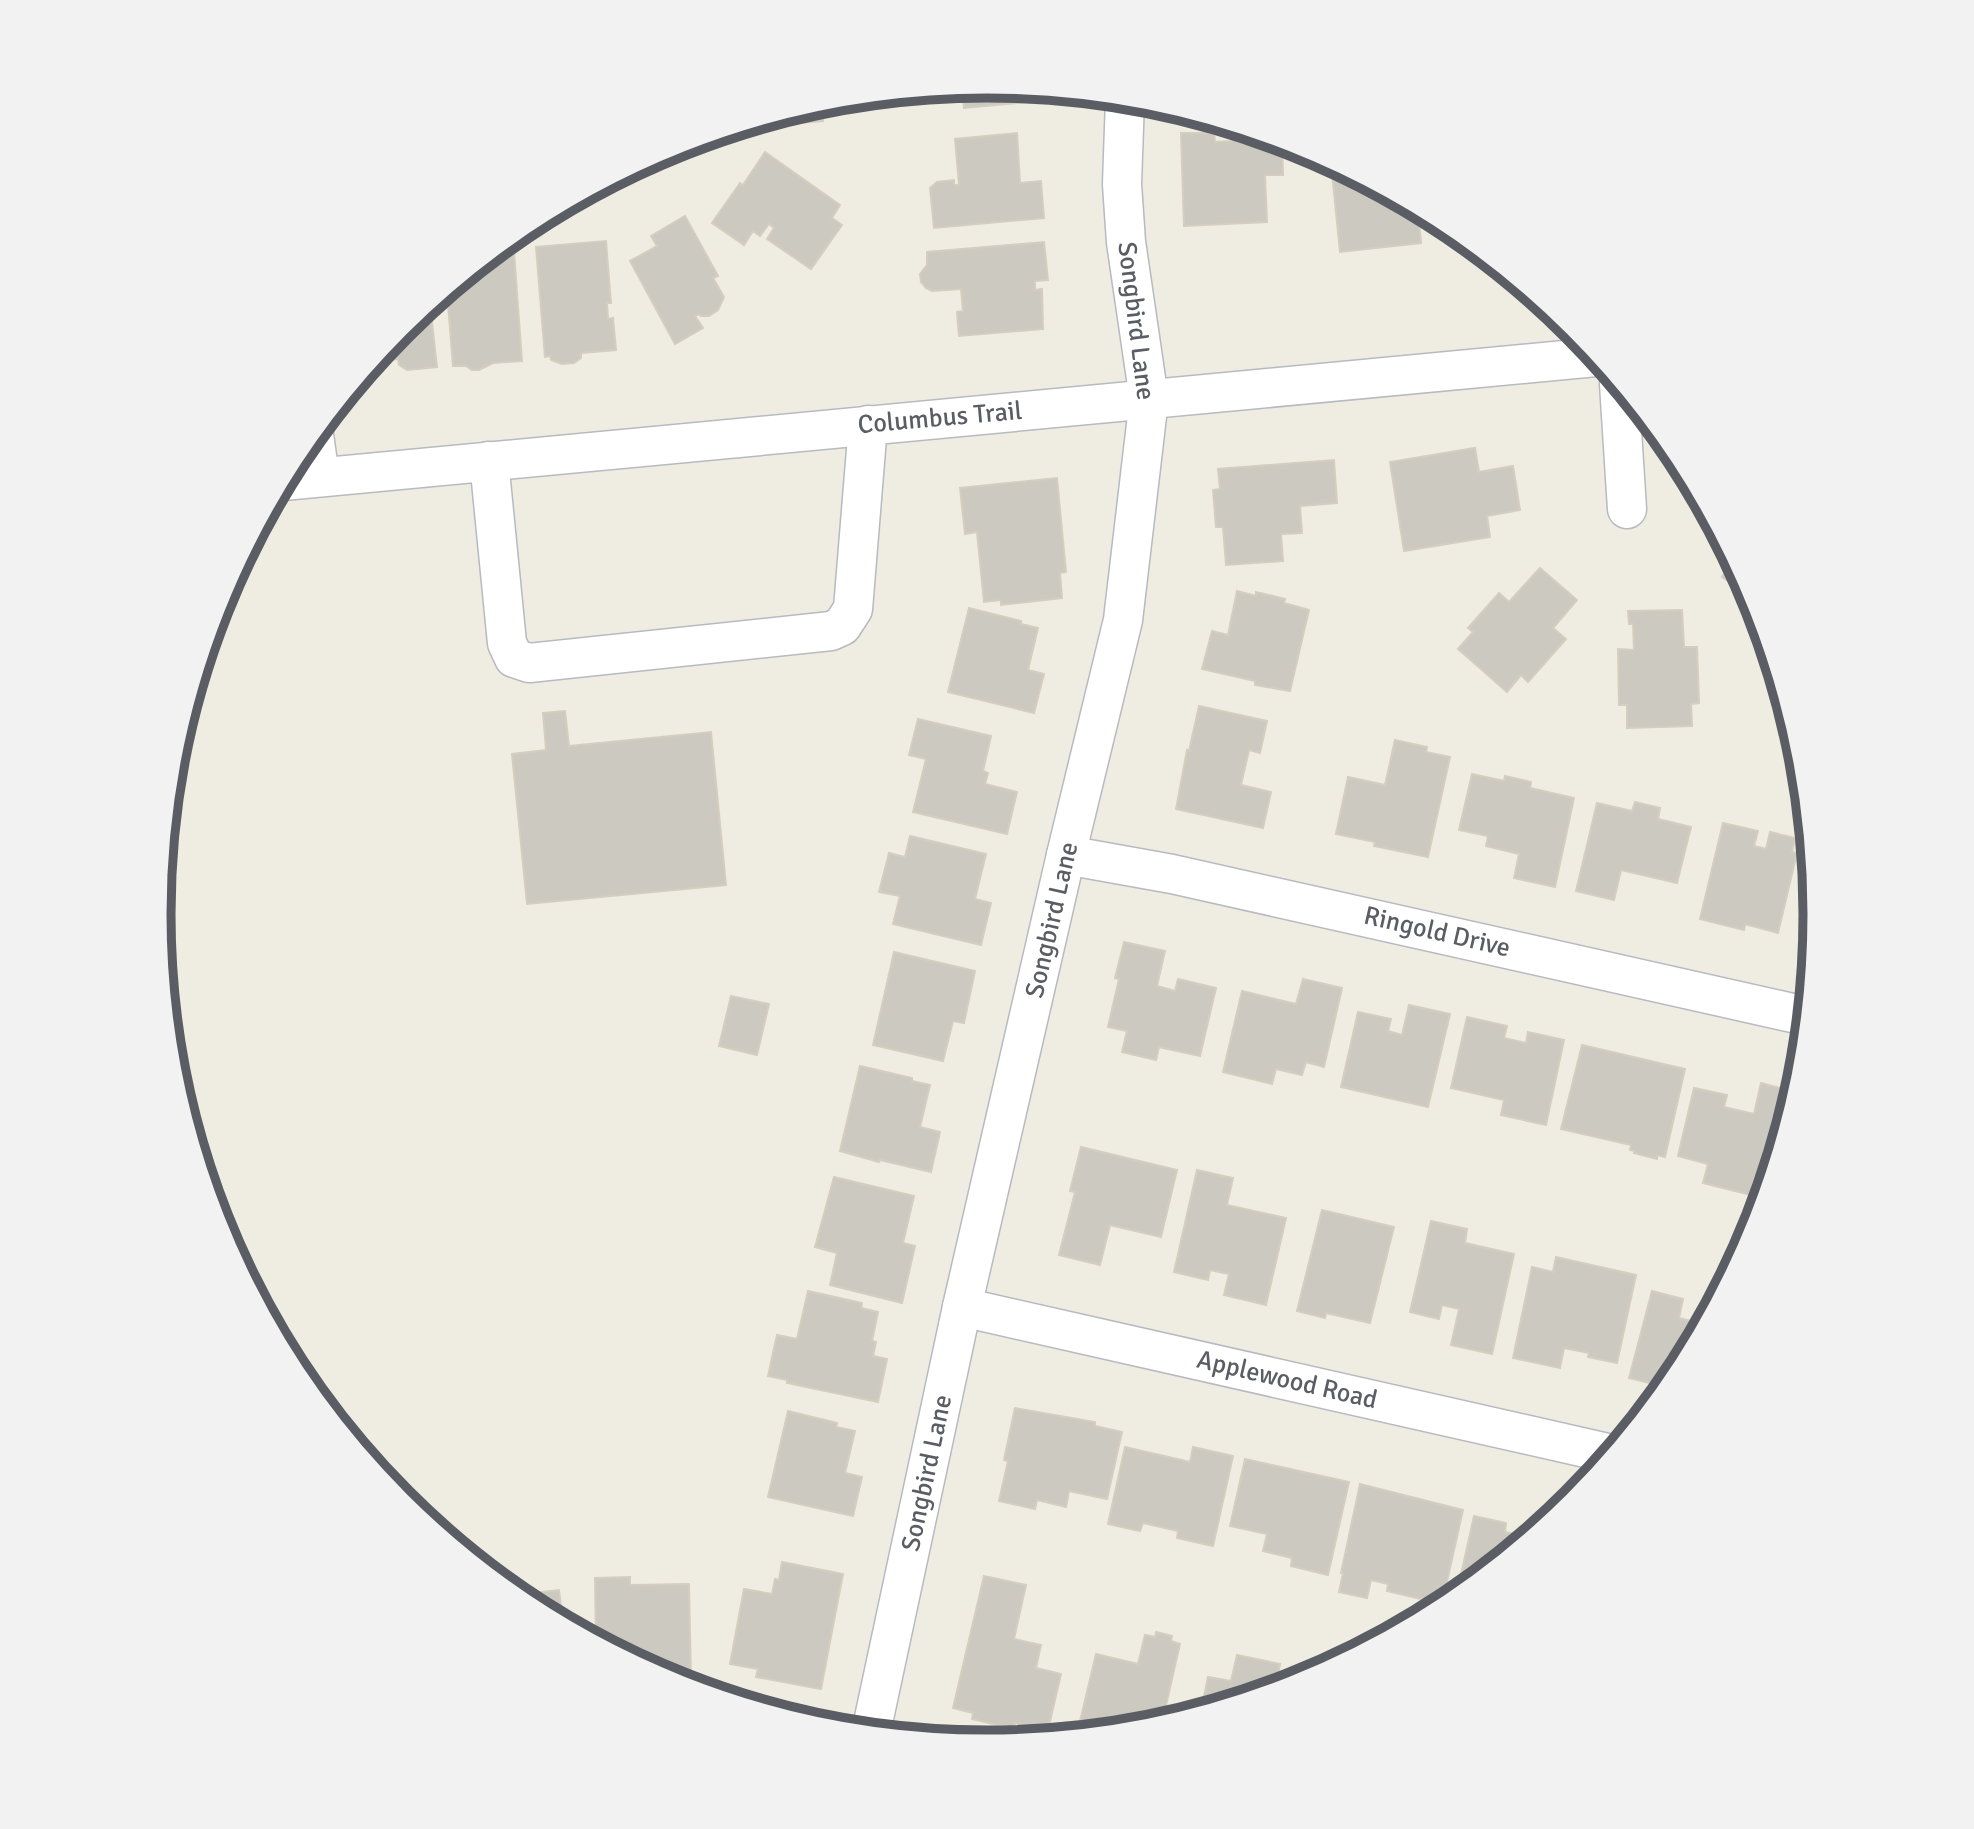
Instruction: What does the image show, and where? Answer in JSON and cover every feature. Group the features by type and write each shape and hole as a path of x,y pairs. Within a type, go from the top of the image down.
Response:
{"street":[{"name":"Songbird Lane","path":"873,1723 962,1307 1123,620 1149,398 1126,242 1122,184 1125,110"},
{"name":"Columbus Trail","path":"302,479 1584,358"},
{"path":"1620,399 1627,509"},
{"path":"489,461 507,643 514,658 529,663 831,631 842,626 853,609 868,425"},
{"name":"Ringold Drive","path":"1066,855 1172,874 1798,1014"},
{"name":"Applewood Road","path":"962,1307 1602,1452"}],"building":[{"path":"963,99 1045,100 964,108"},
{"path":"823,115 823,121 784,124"},
{"path":"1017,133 1020,183 1041,181 1044,218 934,228 930,188 937,182 954,180 954,185 959,185 955,139"},
{"path":"1181,133 1214,133 1215,142 1231,141 1231,136 1282,154 1283,175 1265,175 1267,222 1184,226"},
{"path":"765,152 840,205 832,218 842,225 811,269 767,239 774,228 769,224 760,236 753,231 744,245 712,223 740,183 743,185"},
{"path":"1332,175 1419,222 1421,243 1340,252"},
{"path":"685,216 718,276 713,278 724,297 718,310 709,316 695,316 703,328 675,344 630,261 657,246 651,236"},
{"path":"606,241 611,303 607,303 608,319 613,318 616,350 581,353 581,358 574,363 562,364 551,360 550,356 545,357 536,247"},
{"path":"1044,242 1048,280 1035,281 1035,290 1042,289 1043,329 959,336 957,312 963,311 961,289 932,291 921,282 920,274 927,265 927,252"},
{"path":"514,252 522,361 493,363 479,370 453,366 448,302"},
{"path":"431,317 437,367 407,370 399,365 398,359 388,360"},
{"path":"1475,448 1479,472 1513,466 1520,510 1487,516 1490,537 1404,551 1390,462"},
{"path":"1334,460 1337,503 1300,506 1302,533 1281,534 1283,561 1226,565 1223,527 1216,527 1213,490 1220,489 1218,469"},
{"path":"1057,478 1066,572 1060,573 1062,598 1001,605 1001,600 984,602 977,532 965,534 960,488"},
{"path":"1540,568 1577,600 1553,628 1566,639 1528,682 1521,675 1507,692 1458,649 1473,632 1468,628 1499,593 1509,602"},
{"path":"1727,570 1733,584 1722,577"},
{"path":"1237,591 1256,596 1256,592 1285,599 1284,603 1309,610 1290,691 1255,685 1255,681 1202,669 1212,631 1228,635"},
{"path":"969,608 1038,628 1028,670 1044,674 1034,713 948,692"},
{"path":"1682,610 1684,647 1697,647 1699,703 1691,704 1692,726 1627,728 1627,705 1619,705 1618,649 1634,650 1633,624 1629,624 1628,611"},
{"path":"1199,706 1267,721 1260,753 1249,750 1241,785 1271,792 1263,828 1176,809 1187,750 1189,751"},
{"path":"565,711 569,746 711,732 726,885 527,904 512,754 546,750 543,713"},
{"path":"918,719 991,736 983,771 988,773 985,784 1017,792 1007,834 913,812 926,759 909,755"},
{"path":"1395,740 1427,747 1426,752 1450,757 1428,857 1374,846 1375,842 1336,834 1348,777 1385,785"},
{"path":"1472,774 1504,781 1505,776 1531,782 1530,788 1574,798 1555,887 1514,878 1519,854 1486,846 1488,836 1459,830"},
{"path":"1635,802 1660,808 1658,819 1691,827 1677,883 1621,870 1614,900 1576,891 1597,803 1632,811"},
{"path":"1723,823 1758,831 1754,846 1766,849 1770,832 1795,838 1792,852 1797,853 1778,933 1745,924 1744,930 1700,919"},
{"path":"910,836 986,854 975,899 991,903 981,945 893,924 900,896 879,892 889,853 905,857"},
{"path":"1124,942 1165,951 1157,986 1175,991 1178,979 1216,988 1200,1056 1159,1047 1156,1060 1122,1052 1127,1031 1108,1027 1119,979 1115,978"},
{"path":"894,952 975,971 964,1023 953,1021 943,1061 873,1045"},
{"path":"1303,979 1342,988 1324,1067 1306,1062 1302,1075 1276,1069 1272,1084 1223,1072 1242,991 1296,1004"},
{"path":"731,996 769,1004 757,1055 719,1046"},
{"path":"1409,1005 1450,1014 1428,1107 1341,1087 1358,1012 1391,1019 1388,1031 1402,1035"},
{"path":"1467,1017 1507,1026 1504,1038 1526,1043 1528,1032 1564,1040 1546,1125 1501,1115 1504,1100 1451,1088"},
{"path":"1582,1045 1685,1069 1665,1157 1657,1155 1657,1159 1634,1153 1635,1151 1630,1150 1631,1145 1561,1129"},
{"path":"860,1066 930,1085 920,1127 940,1132 931,1172 840,1151"},
{"path":"1761,1083 1784,1089 1760,1176 1755,1175 1751,1195 1703,1183 1708,1164 1678,1156 1694,1088 1727,1095 1724,1107 1754,1114"},
{"path":"1081,1147 1177,1170 1161,1237 1110,1225 1100,1265 1059,1255 1075,1192 1070,1191"},
{"path":"1197,1170 1233,1178 1227,1205 1286,1218 1266,1305 1224,1295 1229,1274 1210,1270 1208,1280 1174,1272"},
{"path":"834,1177 914,1196 903,1243 915,1246 902,1303 830,1285 837,1253 815,1247"},
{"path":"1322,1210 1394,1227 1370,1323 1326,1313 1325,1318 1297,1311"},
{"path":"1431,1221 1467,1229 1465,1243 1514,1254 1492,1354 1451,1345 1459,1309 1442,1305 1439,1319 1410,1312"},
{"path":"1556,1257 1636,1275 1617,1363 1588,1357 1589,1353 1564,1348 1560,1368 1513,1358 1532,1267 1553,1272"},
{"path":"808,1291 862,1303 861,1308 878,1312 872,1341 876,1342 873,1356 887,1359 878,1402 787,1383 787,1380 768,1376 777,1335 797,1339"},
{"path":"1652,1291 1683,1299 1679,1318 1695,1322 1666,1368 1655,1384 1629,1378"},
{"path":"1015,1408 1095,1422 1095,1426 1122,1432 1107,1499 1069,1491 1066,1507 1037,1500 1035,1509 999,1501"},
{"path":"788,1411 837,1423 836,1427 855,1431 845,1473 862,1477 853,1516 768,1497"},
{"path":"1125,1447 1190,1462 1193,1447 1233,1456 1213,1546 1177,1538 1178,1531 1143,1523 1140,1531 1108,1524"},
{"path":"1245,1459 1349,1482 1328,1575 1291,1566 1292,1558 1263,1551 1267,1534 1230,1526"},
{"path":"1360,1484 1463,1510 1445,1590 1429,1601 1387,1591 1388,1584 1371,1580 1367,1598 1339,1592"},
{"path":"1474,1516 1506,1523 1505,1532 1517,1535 1460,1579"},
{"path":"782,1562 843,1574 821,1689 756,1677 758,1669 730,1664 744,1589 772,1594 775,1579 779,1580"},
{"path":"984,1576 1026,1585 1014,1639 1041,1645 1036,1668 1061,1674 1048,1728 1015,1723 1014,1729 972,1719 973,1713 953,1708"},
{"path":"630,1577 630,1585 689,1584 691,1675 596,1631 595,1578"},
{"path":"559,1590 562,1611 533,1593"},
{"path":"1156,1632 1172,1636 1171,1641 1180,1644 1165,1711 1079,1725 1096,1654 1138,1664 1145,1635 1155,1637"},
{"path":"1237,1655 1280,1664 1277,1677 1203,1702 1208,1677 1231,1681"}]}
